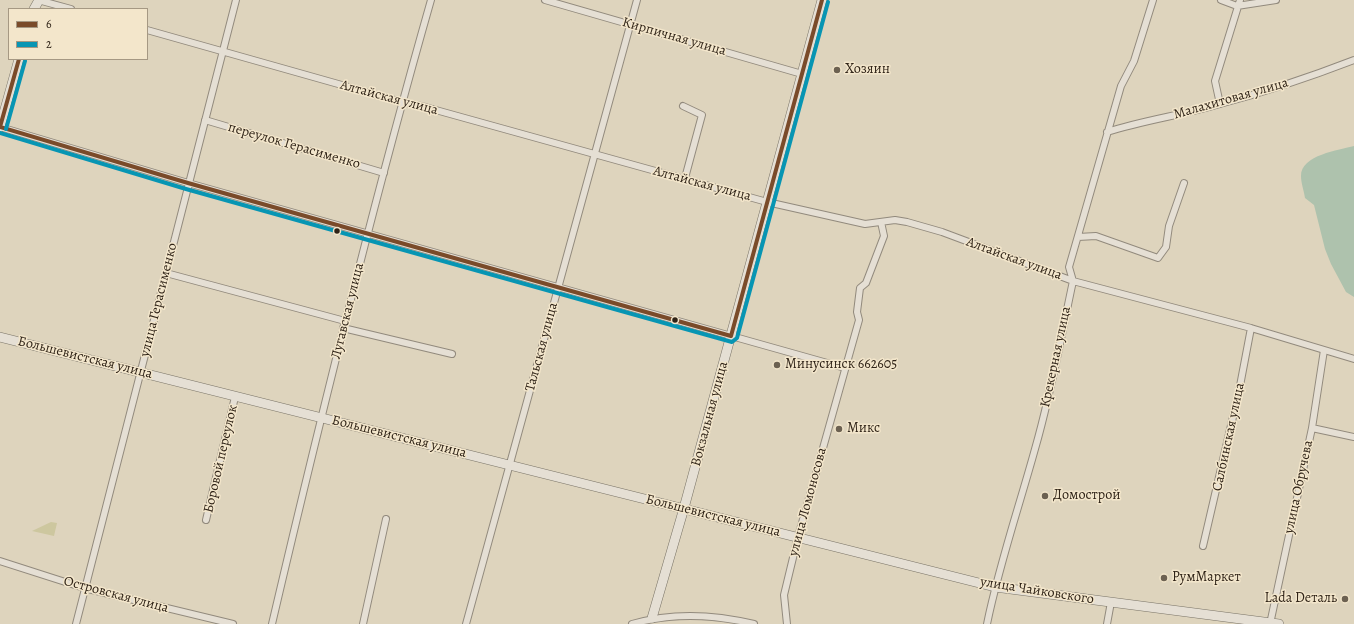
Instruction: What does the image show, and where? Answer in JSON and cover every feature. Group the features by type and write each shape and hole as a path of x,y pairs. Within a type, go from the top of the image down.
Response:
{"main road":[{"name":"Вокзальная улица","path":"652,618 684,508 822,0"},
{"path":"0,127 19,60"},
{"name":"Большевистская улица","path":"0,337 798,537"},
{"name":"улица Чайковского","path":"798,537 995,587 1273,624"}],"street":[{"path":"39,0 67,8"},
{"name":"улица Герасименко","path":"76,624 236,0"},
{"name":"Лугавская улица","path":"272,624 320,418 402,102 431,0"},
{"name":"Кирпичная улица","path":"545,0 802,74"},
{"name":"Тальская улица","path":"466,624 557,286 637,0"},
{"name":"Крекерная улица","path":"987,624 995,587 1036,448 1073,281 1069,267 1087,199 1121,86 1134,61 1153,0"},
{"path":"1221,0 1239,3 1276,0"},
{"path":"1220,104 1215,81 1239,3"},
{"name":"Алтайская улица","path":"148,30 402,102 425,106 593,155 685,178 767,202 865,224 895,220 942,232 1073,281 1251,328 1354,359"},
{"name":"Малахитовая улица","path":"1107,132 1127,125 1220,104 1327,71 1354,60"},
{"path":"683,106 702,115 685,178"},
{"name":"переулок Герасименко","path":"205,120 384,173"},
{"path":"0,127 188,183 368,232 845,368"},
{"path":"1078,237 1096,236 1158,258 1166,247 1169,226 1184,183"},
{"name":"улица Ломоносова","path":"787,624 784,595 798,537 859,320 857,312 860,288 866,283 884,236 881,222"},
{"path":"166,273 345,321"},
{"path":"343,328 452,354"},
{"name":"Салбинская улица","path":"1203,546 1240,391 1251,328"},
{"name":"улица Обручева","path":"1273,624 1312,428 1324,350"},
{"name":"Боровой переулок","path":"206,520 235,397"},
{"path":"1312,428 1354,437"},
{"path":"363,624 386,519"},
{"name":"Островская улица","path":"0,561 84,588 233,624"},
{"path":"1107,624 1111,602"},
{"path":"632,624 652,618 691,614 754,624"}],"shaded area":[{"path":"1354,146 1354,297 1346,292 1331,264 1325,249 1314,205 1305,198 1301,176 1307,163 1314,158"},
{"path":"51,522 57,523 54,536 32,531"}],"transit line":[{"name":"6","path":"0,127 188,183 731,336 822,0"},
{"name":"2","path":"0,133 186,189 732,342 737,338 828,2"},
{"name":"6","path":"0,127 19,60"},
{"name":"2","path":"6,129 25,61"}],"place":[{"name":"Хозяин","path":"837,70"},
{"name":"Минусинск 662605","path":"777,365"},
{"name":"Микс","path":"839,429"},
{"name":"Домострой","path":"1045,496"},
{"name":"РумМаркет","path":"1164,578"},
{"name":"Lada Dеталь","path":"1345,599"}]}
